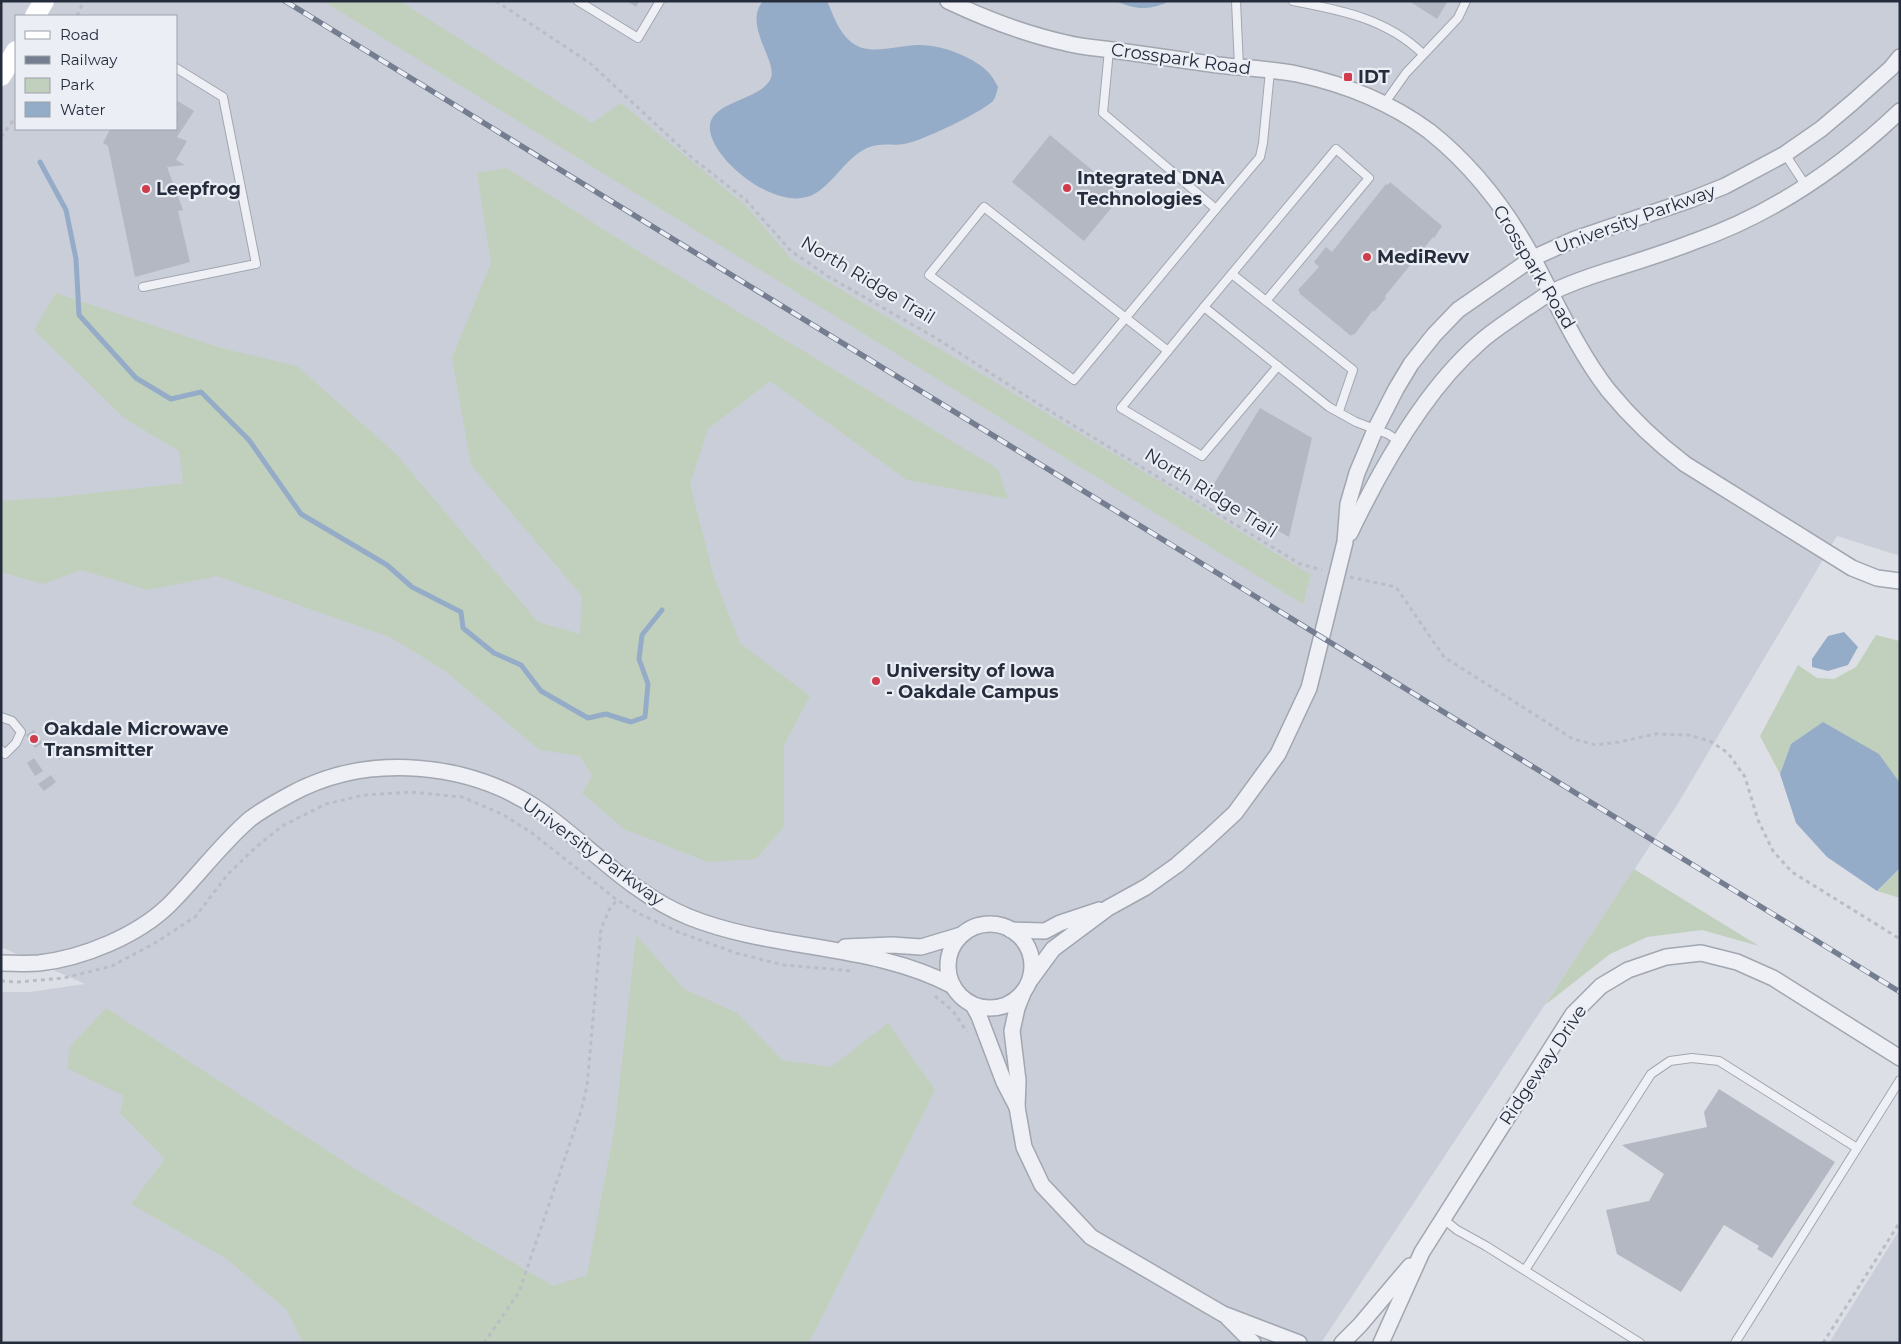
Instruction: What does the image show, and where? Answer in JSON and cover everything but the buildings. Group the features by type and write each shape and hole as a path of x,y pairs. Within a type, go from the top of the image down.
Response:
{"main road":[{"path":"1,76 15,53"}],"street":[{"name":"Crosspark Road","path":"948,1 979,16 1016,30 1068,44 1296,74 1332,83 1384,104 1427,130 1445,145 1476,177 1504,211 1533,258 1589,361 1608,389 1637,424 1659,444 1714,483 1852,568 1877,578 1900,581"},
{"name":"University Parkway","path":"1031,979 1053,949 1108,908 1146,887 1177,865 1235,813 1278,754 1309,688 1345,542 1348,504 1357,473 1375,430 1401,380 1434,335 1458,310 1533,258 1574,240 1725,186 1785,154 1847,108 1891,68 1900,57"},
{"name":"University Parkway","path":"1345,542 1370,490 1400,442 1431,397 1479,343 1551,293 1591,277 1695,242 1729,228 1773,206 1843,160 1878,133 1900,112"},
{"name":"University Parkway","path":"1,963 38,963 71,956 108,944 137,930 167,907 220,848 252,818 293,793 333,777 375,768 414,768 480,780 512,793 540,811 620,876 660,903 688,917 728,931 770,940 827,948 919,970 953,986"},
{"name":"University Parkway","path":"1011,930 1045,931 1060,923 1108,908"},
{"path":"1023,993 1013,1002 1000,1008 986,1009 973,1005 961,997 953,986 948,972 949,958 954,945 961,936 975,926 989,924 1003,926 1025,942 1031,954 1033,968 1031,979 1017,1008 1012,1031 1018,1081 1017,1107 1024,1147 1042,1185 1090,1237 1223,1314 1298,1343"},
{"name":"University Parkway","path":"827,948 892,945 921,946 961,936"},
{"name":"Ridgeway Drive","path":"1381,1343 1422,1252 1573,1014 1601,986 1628,970 1666,957 1701,953 1738,962 1773,978 1900,1058"},
{"path":"973,1005 1004,1082 1017,1107"},
{"name":"Ridgeway Drive","path":"1342,1343 1360,1325 1422,1252"},
{"path":"1223,1314 1253,1343"}],"lane":[{"path":"578,1 638,38 660,1"},
{"path":"1236,1 1239,67"},
{"path":"1293,1 1357,16 1384,26 1409,41 1424,54"},
{"path":"1384,104 1406,73 1458,18 1466,1"},
{"path":"1109,50 1103,113 1216,209"},
{"path":"143,287 256,264 223,97 178,69"},
{"path":"1168,351 1125,318 984,207 929,275 1074,380 1125,318 1260,157 1270,71"},
{"path":"1266,301 1369,178 1336,149 1121,408 1202,456 1278,366"},
{"path":"1785,154 1806,186"},
{"path":"1232,274 1353,370 1339,411"},
{"path":"1204,307 1329,406 1356,422 1388,434 1400,442"},
{"path":"1,717 12,721 21,732 16,743 5,754 1,750"},
{"path":"1525,1270 1651,1074 1670,1061 1692,1058 1719,1061 1857,1148"},
{"path":"1734,1343 1900,1080"},
{"path":"1442,1218 1457,1230 1525,1270 1640,1343"}],"path":[{"path":"77,15 84,1"},
{"name":"North Ridge Trail","path":"496,1 590,63 691,158 746,200 791,251 829,277 936,338 1037,403 1300,564 1396,587 1444,657 1573,739 1596,744 1619,742 1655,734 1689,735 1710,741 1728,753 1745,778 1758,820 1773,851 1792,872 1900,939"},
{"path":"1,138 15,118"},
{"path":"1,981 18,982 64,978 112,966 155,943 195,917 228,874 282,826 326,804 364,795 410,792 462,797 502,814 532,833 617,900 638,913 678,932 736,953 784,965 861,971"},
{"path":"484,1343 519,1292 581,1111 587,1086 601,929 608,910 617,900"},
{"path":"930,992 953,1011 973,1042 986,1036"},
{"path":"1823,1343 1900,1222"}],"shaded area":[{"name":"University of Iowa - Oakdale Campus","path":"1,1 1900,1 1900,556 1837,536 1677,805 1321,1343 1,1343 1,992 30,992 85,984 1,947"},
{"path":"1900,1229 1900,1343 1829,1343"}],"green space":[{"path":"323,1 400,1 592,123 621,103 746,206 792,260 1311,575 1303,604"},
{"path":"507,168 633,248 998,469 1008,499 907,480 770,381 708,429 690,484 713,574 740,643 810,696 784,745 784,826 756,859 708,862 624,829 582,793 592,776 580,756 540,750 445,671 392,638 217,576 148,590 81,570 43,584 1,572 1,501 57,497 183,483 179,451 124,418 34,330 56,293 221,348 297,366 395,453 538,622 580,634 582,596 471,465 452,358 491,263 477,173"},
{"path":"1876,635 1900,641 1900,783 1879,754 1791,744 1780,774 1760,736 1798,665 1817,678 1834,679 1856,667"},
{"path":"1900,868 1900,898 1877,891"},
{"path":"1634,869 1759,946 1702,930 1647,937 1610,954 1545,1005"},
{"path":"636,935 684,989 737,1013 782,1060 831,1067 888,1023 935,1090 809,1343 303,1343 287,1310 227,1259 131,1204 165,1159 120,1113 124,1096 67,1068 70,1047 106,1008 368,1177 553,1286 587,1275 615,1125"}],"water":[{"path":"763,1 827,1 836,22 846,37 857,46 866,49 921,45 947,49 960,54 984,68 996,82 998,87 995,98 977,112 923,138 904,144 877,145 867,148 853,158 816,193 803,198 787,198 771,193 741,175 728,163 712,138 710,126 713,117 721,110 763,88 770,80 772,73 757,21 758,11"},
{"path":"1115,1 1167,1 1158,6 1140,8"},
{"path":"1844,632 1858,647 1848,665 1828,671 1812,667 1812,659 1828,636"},
{"path":"1823,722 1879,754 1900,783 1900,868 1877,891 1827,857 1796,823 1780,774 1791,744"}],"waterway":[{"path":"40,162 66,210 76,259 79,315 136,378 171,399 201,392 249,440 301,514 387,565 412,587 461,612 463,628 494,653 521,665 541,691 588,718 606,714 631,722 645,717 648,684 639,659 642,635 662,610"}],"railway":[{"path":"285,1 1900,992"}],"place":[{"name":"IDT","path":"1348,77"},
{"name":"Integrated DNA Technologies","path":"1067,188"},
{"name":"Leepfrog","path":"146,189"},
{"name":"MediRevv","path":"1367,257"},
{"name":"University of Iowa - Oakdale Campus","path":"876,681"},
{"name":"Oakdale Microwave Transmitter","path":"34,739"}]}
